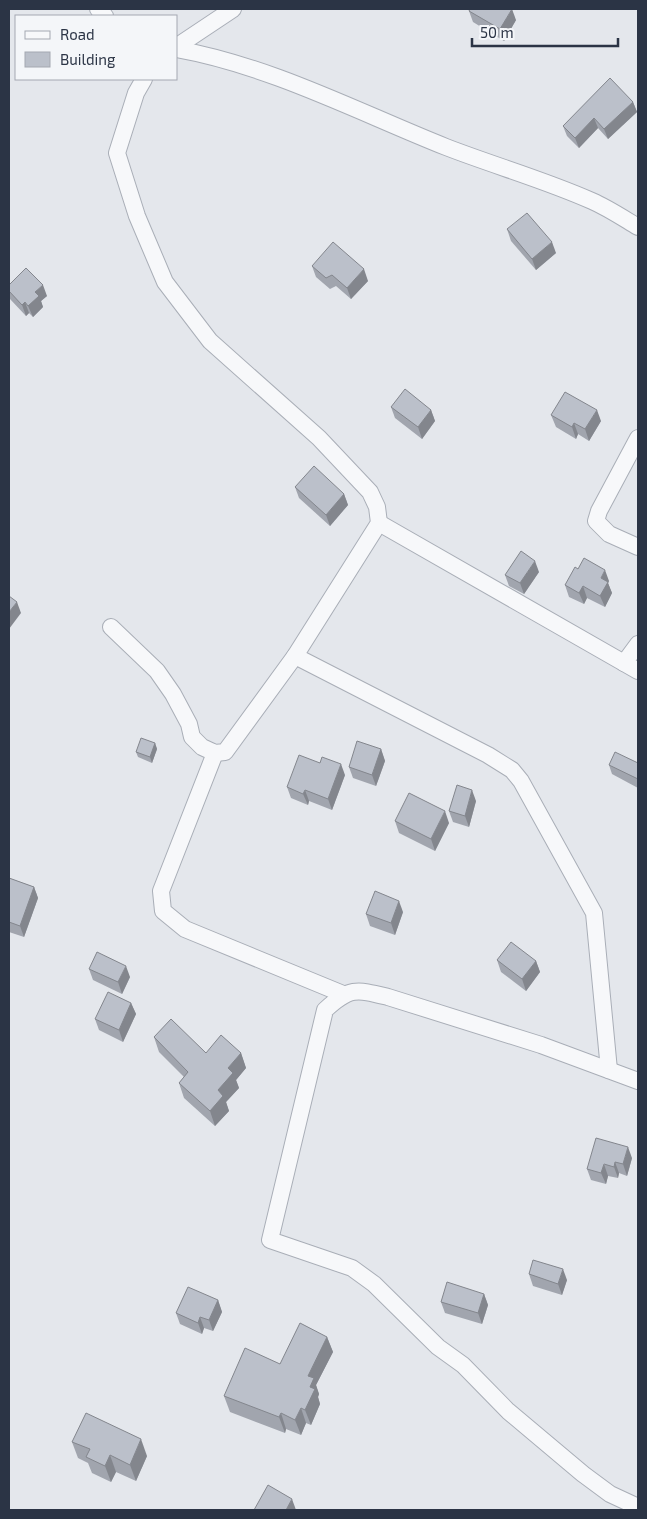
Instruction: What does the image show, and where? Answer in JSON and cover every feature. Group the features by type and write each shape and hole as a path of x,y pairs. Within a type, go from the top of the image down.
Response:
{"street":[{"path":"178,47 233,9"},
{"path":"178,48 250,67 448,147 529,176 593,202 638,227"},
{"path":"111,627 132,645 168,686 189,724 192,737 202,747 215,753 225,752 295,656 379,523 377,507 370,492 319,438 210,341 165,282 138,216 117,153 136,93 143,80"},
{"path":"638,438 598,511 596,521 609,534 638,547"},
{"path":"379,523 638,671"},
{"path":"624,662 638,644"},
{"path":"295,656 488,755 512,770 521,781 594,914 609,1070"},
{"path":"215,753 161,891 163,911 173,922 185,929 343,994 365,991 388,997 541,1045 638,1081"},
{"path":"343,994 325,1010 270,1240 352,1268 374,1284 438,1347 463,1365 508,1410 577,1469 610,1494 638,1507"}],"building":[{"path":"470,9 512,9 500,29 469,11"},
{"path":"610,78 633,102 604,129 594,118 575,138 563,126"},
{"path":"527,213 552,242 532,259 507,229"},
{"path":"333,242 364,269 347,288 332,275 326,278 312,266"},
{"path":"26,268 43,285 35,292 39,296 28,306 25,302 22,305 9,291 9,285"},
{"path":"405,389 431,410 418,427 391,407"},
{"path":"565,392 597,410 585,429 574,423 572,427 551,415"},
{"path":"314,466 344,494 326,515 295,487"},
{"path":"521,551 535,561 520,583 505,575"},
{"path":"584,558 605,570 601,578 608,582 600,596 583,586 579,593 565,585 575,567 578,569"},
{"path":"9,596 17,602 9,612"},
{"path":"141,738 155,743 150,757 136,752"},
{"path":"357,741 381,749 372,775 349,767"},
{"path":"615,752 638,763 638,779 609,765"},
{"path":"299,755 320,763 322,757 341,764 328,799 305,790 303,794 287,787"},
{"path":"457,785 472,790 465,816 449,811"},
{"path":"409,793 445,811 431,839 395,821"},
{"path":"9,878 34,887 20,926 9,922"},
{"path":"375,891 399,901 391,923 366,914"},
{"path":"511,942 536,961 522,979 497,960"},
{"path":"97,952 126,966 118,982 89,969"},
{"path":"108,992 131,1003 119,1030 95,1019"},
{"path":"171,1019 206,1053 221,1035 241,1053 228,1068 233,1073 218,1090 223,1096 210,1111 179,1083 188,1072 154,1037"},
{"path":"596,1138 628,1147 623,1164 615,1162 614,1167 604,1164 601,1173 587,1169"},
{"path":"533,1260 563,1269 558,1284 529,1274"},
{"path":"447,1282 484,1294 478,1313 441,1302"},
{"path":"188,1287 218,1300 209,1320 200,1317 198,1323 176,1313"},
{"path":"300,1323 327,1337 308,1376 314,1378 310,1387 315,1389 305,1410 301,1408 295,1420 281,1413 279,1417 224,1396 245,1348 280,1364"},
{"path":"86,1413 141,1439 130,1465 110,1455 105,1466 86,1457 90,1449 72,1442"},
{"path":"268,1485 292,1499 286,1510 254,1510"}]}
